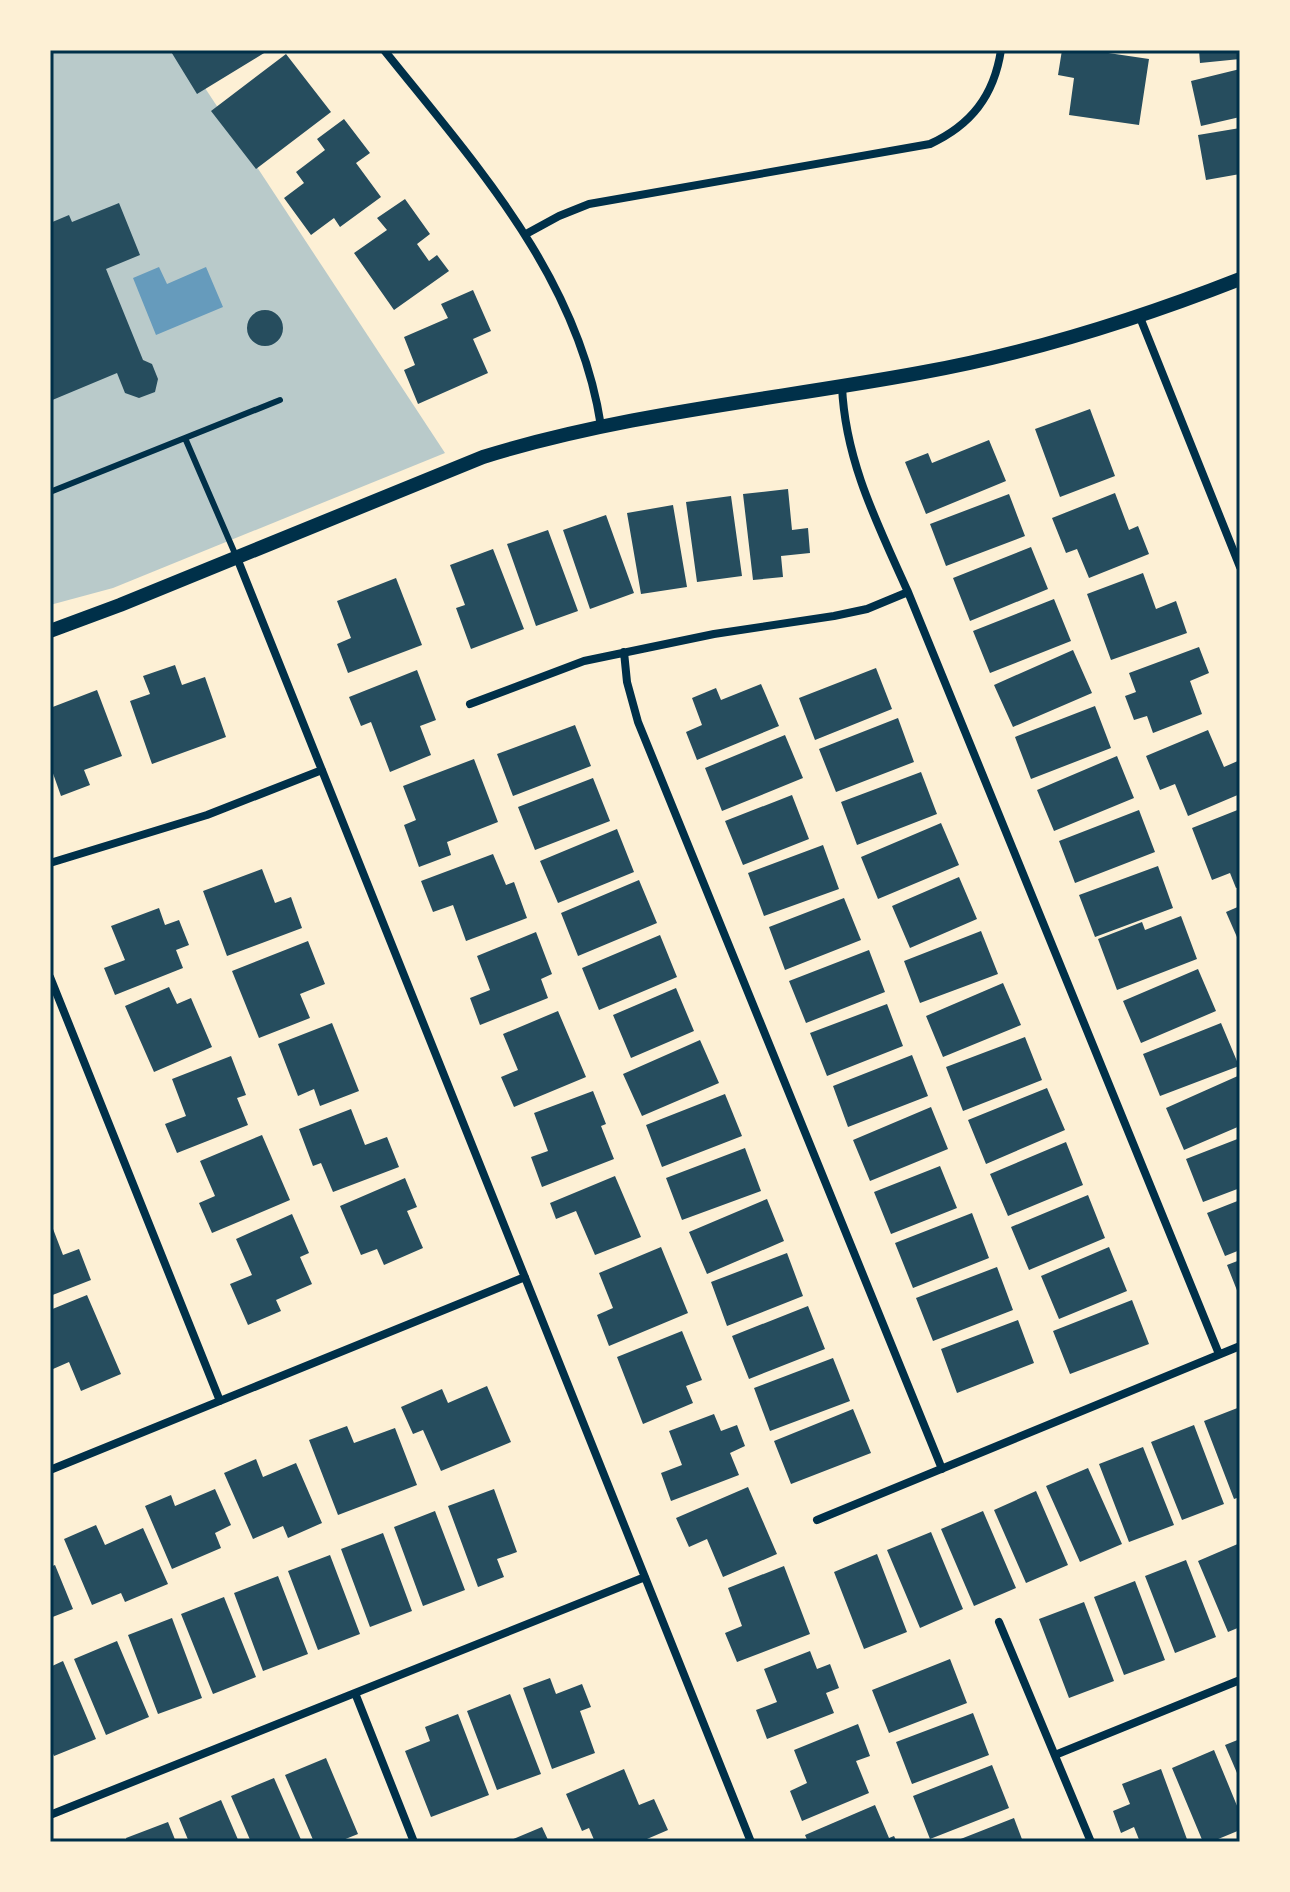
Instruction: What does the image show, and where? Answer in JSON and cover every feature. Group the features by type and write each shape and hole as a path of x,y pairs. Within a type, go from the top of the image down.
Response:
{"street":[{"path":"384,50 474,163 526,234 552,278 587,360 596,390 601,426"},
{"path":"526,234 589,204 930,144 953,133 973,116 990,90 1001,50"},
{"path":"50,631 483,457 542,439 601,426 922,373 1025,348 1139,315 1240,279"},
{"path":"1139,315 1240,567"},
{"path":"842,386 843,415 851,455 865,494 908,592 1219,1354"},
{"path":"237,558 751,1842"},
{"path":"470,704 584,661 714,634 845,614 867,609 908,592"},
{"path":"624,652 627,682 638,722 942,1469"},
{"path":"50,863 207,815 322,770"},
{"path":"50,977 220,1401"},
{"path":"50,1470 525,1277"},
{"path":"817,1520 1240,1346"},
{"path":"50,1815 645,1577"},
{"path":"999,1622 1091,1842"},
{"path":"1055,1755 1240,1680"},
{"path":"355,1693 414,1842"}],"lane":[{"path":"50,492 280,400"},
{"path":"185,438 237,558"}],"shaded area":[{"path":"50,50 180,50 445,453 113,588 50,605"}],"water":[{"path":"159,267 167,284 206,267 223,307 156,335 133,278"}],"building":[{"path":"170,50 269,50 197,94"},
{"path":"1062,50 1088,50 1149,59 1139,125 1069,115 1074,78 1058,75"},
{"path":"1199,50 1240,50 1240,59 1200,63"},
{"path":"286,54 331,112 256,169 211,111"},
{"path":"1240,69 1240,117 1201,126 1191,81"},
{"path":"344,119 370,153 356,163 381,197 340,227 334,218 311,235 284,198 304,183 296,172 325,150 317,139"},
{"path":"1240,128 1240,174 1206,180 1198,135"},
{"path":"405,199 430,234 417,244 429,261 437,255 449,271 394,310 354,253 387,230 377,218"},
{"path":"119,203 140,255 106,269 143,360 152,364 158,379 155,392 139,398 125,393 117,373 50,401 50,223 69,215 72,222"},
{"path":"473,290 491,331 473,339 488,373 418,404 404,370 415,365 404,337 448,318 441,304"},
{"path":"265,310 278,315 283,328 278,341 265,346 252,341 247,328 252,315"},
{"path":"1090,409 1115,476 1060,497 1035,429"},
{"path":"989,440 1006,481 926,514 905,462 928,453 932,463"},
{"path":"788,489 792,530 808,528 810,553 781,556 783,577 753,580 743,494"},
{"path":"1115,493 1129,530 1138,526 1149,554 1089,578 1077,549 1066,553 1052,518"},
{"path":"1009,494 1025,536 946,566 930,524"},
{"path":"731,496 742,576 697,582 686,502"},
{"path":"673,505 687,587 641,594 627,513"},
{"path":"606,515 634,593 590,609 563,530"},
{"path":"548,530 578,611 536,626 507,544"},
{"path":"1031,547 1048,589 970,621 953,578"},
{"path":"493,549 524,629 471,649 456,608 465,605 450,565"},
{"path":"1143,573 1156,609 1176,601 1187,633 1111,660 1087,594"},
{"path":"396,578 422,645 348,673 337,644 351,638 337,601"},
{"path":"1054,599 1071,641 990,673 973,631"},
{"path":"1199,647 1209,673 1190,681 1202,714 1153,733 1147,716 1134,720 1125,696 1136,692 1129,673"},
{"path":"1073,650 1092,693 1013,727 994,685"},
{"path":"175,665 182,685 205,677 226,737 152,764 130,701 150,694 143,676"},
{"path":"876,668 892,709 815,740 799,698"},
{"path":"417,670 436,720 420,726 431,755 390,772 371,722 361,726 349,697"},
{"path":"761,684 779,726 697,760 686,732 702,725 692,698 716,688 721,700"},
{"path":"97,690 122,756 84,770 90,785 61,796 50,765 50,708"},
{"path":"1095,706 1111,748 1031,779 1015,737"},
{"path":"898,718 914,762 836,792 819,749"},
{"path":"575,725 591,766 513,796 497,754"},
{"path":"1208,730 1224,767 1240,760 1240,794 1188,816 1175,784 1160,790 1146,756"},
{"path":"785,735 803,778 722,811 705,768"},
{"path":"1117,756 1134,798 1054,831 1037,790"},
{"path":"474,759 498,822 447,842 451,855 419,867 404,825 416,820 403,786"},
{"path":"921,772 937,814 857,845 841,802"},
{"path":"593,778 610,821 535,850 518,807"},
{"path":"792,795 809,839 743,865 725,821"},
{"path":"1240,809 1240,887 1236,888 1230,873 1212,880 1192,828"},
{"path":"1139,810 1155,852 1075,883 1059,841"},
{"path":"941,823 959,865 878,899 861,857"},
{"path":"617,829 634,872 558,903 540,861"},
{"path":"823,845 839,889 764,916 748,873"},
{"path":"493,854 506,885 514,882 527,918 466,941 453,905 433,912 421,881"},
{"path":"1158,866 1173,908 1095,937 1079,895"},
{"path":"262,869 275,903 291,897 302,928 227,956 203,891"},
{"path":"959,877 977,919 910,948 892,906"},
{"path":"639,880 657,923 578,956 561,913"},
{"path":"844,898 861,940 785,970 769,927"},
{"path":"1240,906 1240,944 1226,912"},
{"path":"159,908 165,925 179,920 189,945 176,950 183,968 115,995 104,968 125,960 111,926"},
{"path":"1181,916 1197,959 1117,990 1098,939 1142,922 1145,930"},
{"path":"981,931 998,974 920,1003 904,961"},
{"path":"536,932 552,974 541,979 548,998 480,1025 470,998 490,990 477,956"},
{"path":"660,935 677,977 599,1010 582,968"},
{"path":"308,941 325,984 300,994 310,1018 259,1038 232,971"},
{"path":"869,950 885,992 806,1023 789,981"},
{"path":"1198,969 1216,1011 1141,1043 1123,1001"},
{"path":"1003,983 1021,1025 943,1057 926,1016"},
{"path":"169,987 177,1004 191,998 212,1047 154,1072 125,1006"},
{"path":"676,988 694,1031 631,1058 613,1015"},
{"path":"887,1004 903,1046 827,1076 810,1033"},
{"path":"558,1011 586,1077 514,1107 501,1077 518,1070 503,1034"},
{"path":"332,1023 359,1091 320,1106 314,1089 298,1096 278,1044"},
{"path":"1221,1023 1239,1066 1160,1096 1143,1054"},
{"path":"1025,1037 1042,1080 963,1111 946,1067"},
{"path":"700,1040 719,1083 642,1116 623,1074"},
{"path":"912,1055 928,1096 848,1127 833,1086"},
{"path":"231,1056 246,1095 237,1098 248,1125 177,1153 165,1124 186,1116 172,1079"},
{"path":"1240,1075 1240,1126 1184,1150 1166,1108"},
{"path":"1047,1088 1065,1130 986,1164 968,1120"},
{"path":"593,1091 606,1124 601,1126 614,1159 542,1187 531,1157 548,1151 534,1113"},
{"path":"725,1094 742,1136 662,1167 646,1125"},
{"path":"931,1107 948,1149 870,1181 853,1140"},
{"path":"351,1109 365,1145 387,1137 399,1167 333,1192 321,1163 313,1166 299,1129"},
{"path":"262,1135 290,1200 212,1233 199,1203 215,1196 200,1161"},
{"path":"1240,1138 1240,1188 1203,1202 1186,1159"},
{"path":"1066,1142 1083,1185 1008,1216 990,1174"},
{"path":"745,1148 761,1191 682,1220 666,1178"},
{"path":"940,1166 957,1208 891,1234 874,1192"},
{"path":"615,1176 641,1237 595,1255 576,1211 556,1219 550,1203"},
{"path":"405,1178 417,1207 407,1211 423,1248 384,1265 377,1249 361,1255 340,1206"},
{"path":"1088,1195 1105,1238 1029,1270 1011,1227"},
{"path":"767,1199 784,1241 707,1274 689,1232"},
{"path":"1240,1200 1240,1250 1225,1256 1207,1213"},
{"path":"972,1213 989,1258 913,1288 895,1243"},
{"path":"292,1214 309,1253 300,1257 312,1284 276,1300 281,1311 248,1325 230,1284 252,1275 236,1239"},
{"path":"50,1221 63,1255 79,1249 91,1280 50,1296"},
{"path":"661,1247 688,1313 609,1346 597,1315 613,1308 599,1273"},
{"path":"1109,1247 1127,1291 1059,1319 1041,1276"},
{"path":"787,1253 803,1296 727,1326 711,1282"},
{"path":"1240,1260 1240,1298 1227,1265"},
{"path":"997,1267 1013,1310 933,1341 916,1298"},
{"path":"87,1295 121,1374 81,1391 69,1362 53,1369 50,1362 50,1310"},
{"path":"1132,1300 1149,1344 1070,1374 1053,1331"},
{"path":"808,1306 825,1349 749,1379 732,1336"},
{"path":"1018,1320 1034,1363 957,1393 941,1349"},
{"path":"682,1331 702,1380 686,1386 693,1403 643,1424 617,1357"},
{"path":"833,1358 850,1401 770,1431 754,1388"},
{"path":"487,1386 511,1442 441,1471 423,1430 413,1434 401,1407 442,1389 448,1403"},
{"path":"1240,1407 1240,1497 1234,1499 1204,1421"},
{"path":"853,1409 871,1453 791,1484 774,1441"},
{"path":"714,1414 721,1431 737,1425 745,1446 730,1453 739,1475 671,1501 661,1473 682,1465 669,1431"},
{"path":"1194,1425 1224,1504 1182,1520 1151,1442"},
{"path":"347,1426 354,1443 395,1428 417,1485 338,1515 309,1440"},
{"path":"1143,1447 1174,1525 1129,1542 1099,1464"},
{"path":"256,1459 263,1477 296,1463 322,1523 288,1538 283,1526 253,1539 224,1473"},
{"path":"1088,1468 1122,1544 1080,1562 1046,1486"},
{"path":"748,1487 777,1554 723,1577 707,1539 689,1547 676,1518"},
{"path":"215,1489 231,1525 215,1533 221,1548 172,1569 145,1506 171,1495 175,1506"},
{"path":"494,1489 517,1552 497,1559 504,1577 478,1587 448,1506"},
{"path":"1036,1491 1068,1565 1026,1583 994,1510"},
{"path":"435,1511 465,1590 423,1606 394,1527"},
{"path":"983,1511 1016,1588 974,1606 941,1529"},
{"path":"96,1525 105,1545 143,1528 168,1584 125,1602 121,1593 92,1605 64,1539"},
{"path":"931,1532 963,1609 920,1628 887,1550"},
{"path":"383,1533 412,1611 370,1627 341,1549"},
{"path":"1240,1543 1240,1627 1228,1632 1198,1561"},
{"path":"877,1554 907,1632 864,1649 834,1572"},
{"path":"330,1555 360,1634 318,1650 288,1571"},
{"path":"1186,1560 1216,1637 1175,1653 1145,1576"},
{"path":"55,1565 73,1609 50,1618 50,1567"},
{"path":"784,1566 810,1634 737,1662 725,1633 742,1626 728,1588"},
{"path":"278,1576 308,1654 263,1671 234,1593"},
{"path":"1135,1581 1165,1660 1124,1675 1094,1597"},
{"path":"224,1597 256,1677 213,1694 181,1614"},
{"path":"1084,1602 1114,1681 1069,1698 1039,1619"},
{"path":"172,1618 202,1698 158,1714 128,1635"},
{"path":"117,1641 149,1717 106,1735 74,1659"},
{"path":"810,1651 817,1669 830,1664 839,1688 826,1693 834,1713 767,1739 756,1710 777,1702 764,1669"},
{"path":"950,1659 967,1703 889,1733 872,1690"},
{"path":"63,1661 96,1739 54,1756 50,1747 50,1667"},
{"path":"550,1678 556,1694 582,1684 591,1707 580,1711 595,1753 552,1769 523,1688"},
{"path":"510,1694 541,1774 497,1790 467,1711"},
{"path":"973,1713 989,1755 912,1784 896,1742"},
{"path":"458,1714 489,1795 431,1817 405,1751 430,1741 425,1727"},
{"path":"858,1724 870,1756 856,1761 869,1793 802,1821 790,1791 807,1783 794,1750"},
{"path":"1240,1739 1240,1780 1225,1745"},
{"path":"1214,1750 1240,1813 1240,1830 1211,1842 1203,1842 1172,1768"},
{"path":"326,1758 358,1834 338,1842 314,1842 285,1775"},
{"path":"992,1765 1009,1808 930,1839 913,1796"},
{"path":"624,1769 639,1805 654,1799 668,1830 640,1842 595,1842 589,1828 582,1831 566,1794"},
{"path":"1161,1769 1188,1842 1140,1842 1134,1827 1121,1833 1113,1811 1130,1804 1122,1784"},
{"path":"274,1778 302,1842 251,1842 231,1796"},
{"path":"221,1800 239,1842 189,1842 179,1818"},
{"path":"875,1805 889,1838 894,1836 897,1842 808,1842 805,1835"},
{"path":"1014,1818 1023,1842 953,1842"},
{"path":"168,1822 176,1842 127,1842 126,1838"},
{"path":"542,1827 549,1842 506,1842"}]}
